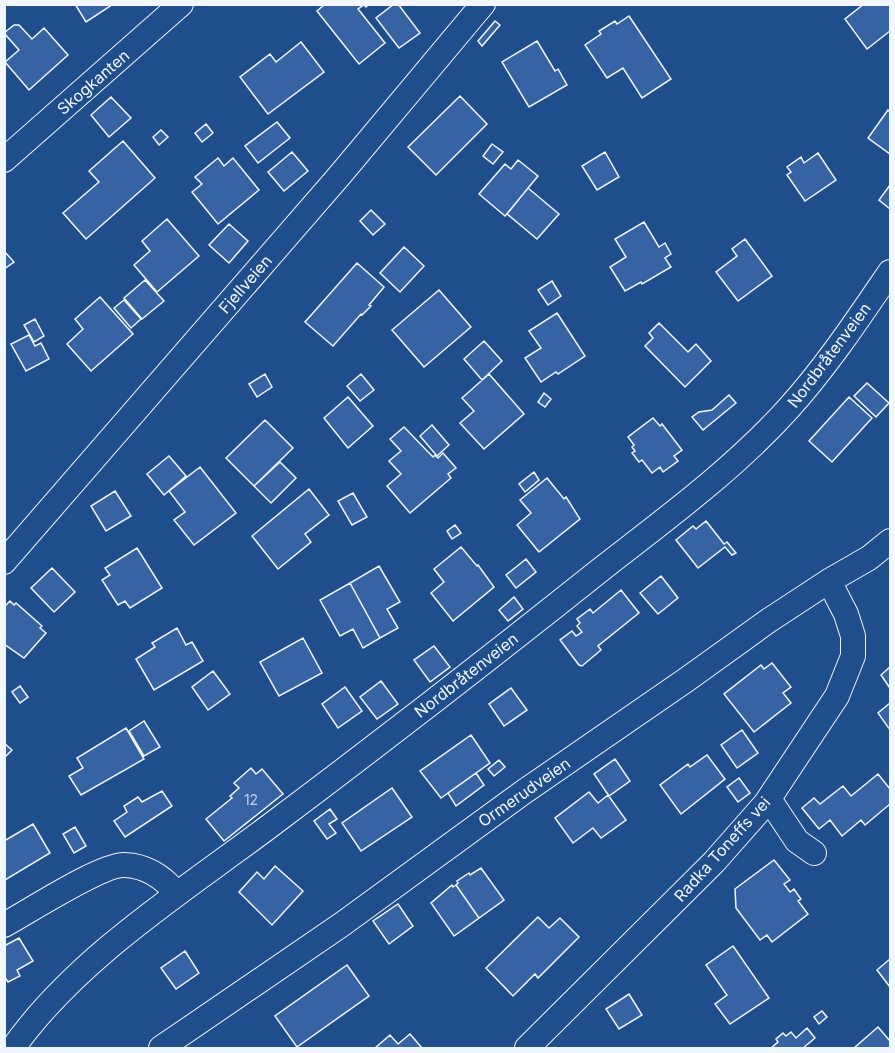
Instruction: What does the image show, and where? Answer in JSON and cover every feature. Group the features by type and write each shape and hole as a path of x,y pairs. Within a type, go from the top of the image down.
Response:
{"street":[{"name":"Skogkanten","path":"4,160 181,4"},
{"name":"Fjellveien","path":"4,562 340,175 483,4"},
{"name":"Nordbråtenveien","path":"13,1048 71,980 176,893 267,828 550,611 727,470 787,410 831,357 891,272"},
{"name":"Ormerudveien","path":"161,1048 349,919 525,791 768,621 869,558 891,541"},
{"name":"Radka Toneffs vei","path":"528,1048 714,862 769,799 837,696 853,656 853,636 846,614 829,581"},
{"path":"769,799 797,841 814,853"},
{"path":"4,925 105,868 124,864 148,870 165,880 176,893"}],"building":[{"path":"75,4 111,4 112,5 86,22"},
{"path":"325,4 369,4 358,9 385,43 359,64 317,11"},
{"path":"394,4 398,4 420,33 399,48 376,18"},
{"path":"864,4 890,4 890,31 867,49 845,19"},
{"path":"629,16 671,79 642,98 623,68 607,78 585,45 601,34 599,31"},
{"path":"495,21 500,25 482,46 478,41"},
{"path":"14,25 19,25 32,39 44,28 68,55 29,90 5,62 19,50 4,33"},
{"path":"537,41 555,71 558,69 567,85 529,107 502,62"},
{"path":"301,42 324,72 268,114 240,77 270,54 276,62"},
{"path":"460,96 487,124 436,175 408,147"},
{"path":"111,97 131,118 109,137 91,115"},
{"path":"888,110 890,112 890,154 868,138"},
{"path":"277,122 290,138 258,163 245,146"},
{"path":"206,124 213,133 202,142 195,133"},
{"path":"161,130 168,137 159,145 153,137"},
{"path":"123,141 155,178 86,239 63,213 99,182 89,171"},
{"path":"492,144 503,152 493,164 483,156"},
{"path":"292,152 308,171 284,191 268,172"},
{"path":"605,152 619,177 597,190 582,166"},
{"path":"818,153 836,180 805,201 787,175 791,172 787,167 801,157 804,163"},
{"path":"218,158 224,166 233,158 259,190 218,224 192,192 202,184 195,177"},
{"path":"518,160 538,176 505,216 479,194 505,164 511,169"},
{"path":"890,185 890,209 879,200"},
{"path":"528,188 559,214 537,239 507,214"},
{"path":"371,210 385,224 373,235 360,221"},
{"path":"167,219 199,256 157,292 134,265 150,251 142,241"},
{"path":"644,222 659,247 665,243 671,254 665,258 671,267 625,291 610,267 626,257 615,239"},
{"path":"229,224 248,241 229,263 209,245"},
{"path":"745,239 772,276 738,301 716,272 737,256 732,249"},
{"path":"404,247 424,266 400,292 380,273"},
{"path":"4,251 14,262 4,269"},
{"path":"357,263 384,287 369,305 371,306 333,346 305,322"},
{"path":"145,280 164,301 142,319 124,298"},
{"path":"552,281 561,296 548,305 538,290"},
{"path":"439,290 471,327 424,367 392,330"},
{"path":"100,297 133,334 91,371 67,344 83,329 75,319"},
{"path":"124,300 141,319 131,328 114,308"},
{"path":"557,313 585,356 541,382 525,358 541,348 529,331"},
{"path":"35,319 44,336 34,342 24,325"},
{"path":"659,323 688,352 696,344 711,361 685,387 645,346 653,338 649,333"},
{"path":"29,335 35,346 41,343 49,359 26,371 11,344"},
{"path":"484,341 502,361 482,380 464,359"},
{"path":"265,374 272,387 257,397 249,384"},
{"path":"361,374 374,390 360,401 347,386"},
{"path":"489,374 524,414 484,449 460,423 474,411 462,398"},
{"path":"867,383 889,403 876,417 854,396"},
{"path":"544,393 551,399 545,407 538,402"},
{"path":"729,395 736,403 703,430 692,417 699,412 712,410"},
{"path":"348,397 373,426 348,448 324,418"},
{"path":"849,397 872,418 832,462 809,441"},
{"path":"653,418 660,426 662,424 682,450 674,456 678,461 663,472 660,467 652,473 642,460 639,462 632,453 635,451 632,447 634,445 628,437"},
{"path":"265,420 293,448 254,486 226,458"},
{"path":"432,425 449,445 437,456 420,436"},
{"path":"404,427 433,457 435,455 438,458 443,453 456,468 448,474 451,478 410,513 387,486 401,474 389,461 401,451 390,439"},
{"path":"169,456 186,476 164,495 147,474"},
{"path":"280,462 296,478 271,503 254,486"},
{"path":"200,467 236,513 194,545 174,520 185,512 169,491"},
{"path":"534,472 539,480 525,492 519,484"},
{"path":"547,478 564,499 566,497 580,519 539,552 517,525 531,513 520,500"},
{"path":"309,489 329,515 305,534 311,542 278,569 252,536"},
{"path":"115,491 131,516 106,531 91,506"},
{"path":"353,493 367,517 352,525 338,501"},
{"path":"706,521 724,544 727,542 736,553 732,555 725,547 698,568 676,540 693,526 696,529"},
{"path":"455,525 461,533 452,539 447,531"},
{"path":"461,547 494,587 453,621 431,593 444,582 434,569"},
{"path":"137,548 162,588 130,608 125,601 118,605 102,580 110,575 105,568"},
{"path":"526,559 536,572 516,588 506,575"},
{"path":"379,566 400,602 387,609 398,628 380,638 350,583"},
{"path":"52,568 75,592 54,612 31,588"},
{"path":"661,576 678,598 658,614 640,593"},
{"path":"350,583 380,638 363,648 353,629 340,636 320,600"},
{"path":"621,590 639,613 598,646 601,650 582,666 579,665 560,640 572,631 576,636 582,632 577,626 580,623 577,619 590,609 593,613"},
{"path":"514,597 523,609 508,621 499,610"},
{"path":"10,601 14,605 16,603 42,626 40,628 46,633 24,658 4,644 4,607"},
{"path":"177,628 186,645 192,642 203,661 154,690 136,659 155,647 152,643"},
{"path":"303,638 322,673 279,696 260,662"},
{"path":"434,646 450,667 430,682 414,660"},
{"path":"772,663 791,687 783,693 791,703 754,732 724,694 761,665 764,669"},
{"path":"890,667 890,688 881,675"},
{"path":"213,671 230,694 208,710 192,687"},
{"path":"381,681 398,704 377,719 360,697"},
{"path":"20,686 28,697 20,703 12,692"},
{"path":"345,687 362,711 338,728 322,704"},
{"path":"511,688 527,710 504,726 489,704"},
{"path":"890,703 890,730 878,713"},
{"path":"144,721 160,747 144,756 129,731"},
{"path":"126,728 144,759 81,795 69,776 83,768 77,758"},
{"path":"742,730 758,753 737,768 721,745"},
{"path":"471,735 490,763 441,798 420,771"},
{"path":"4,743 12,750 4,758"},
{"path":"707,755 725,779 681,814 660,785 688,764 690,767"},
{"path":"615,759 630,781 609,796 594,774"},
{"path":"499,760 505,767 494,776 488,769"},
{"path":"251,768 256,774 262,769 283,794 224,841 206,819 232,798 230,796 239,788 234,783"},
{"path":"476,773 484,785 456,806 448,793"},
{"path":"878,774 890,789 890,804 865,825 861,820 842,836 830,820 819,829 802,808 814,798 820,804 843,786 851,796"},
{"path":"739,778 750,793 738,802 727,787"},
{"path":"392,788 412,817 361,851 342,823"},
{"path":"162,791 172,806 125,837 114,821 127,812 124,806 138,797 142,802"},
{"path":"589,792 598,803 608,795 626,820 601,838 593,828 573,843 555,818"},
{"path":"330,809 337,819 329,824 336,833 327,839 314,821"},
{"path":"33,824 50,853 5,880 4,841"},
{"path":"75,827 86,846 74,853 63,834"},
{"path":"774,860 790,880 784,884 790,892 794,889 801,899 798,901 808,914 772,942 767,935 760,940 736,908 735,889"},
{"path":"275,866 303,891 272,925 239,892 257,872 264,879"},
{"path":"481,868 504,900 479,918 456,885 457,881"},
{"path":"452,885 453,887 456,885 479,918 454,936 431,903"},
{"path":"398,904 413,926 389,944 373,921"},
{"path":"538,917 549,928 560,918 579,937 538,978 535,974 513,996 486,968"},
{"path":"19,938 33,961 17,970 20,976 8,982 4,976 4,946"},
{"path":"733,946 769,998 730,1024 715,1004 727,995 706,965"},
{"path":"185,951 199,973 176,989 161,968"},
{"path":"890,959 890,987 877,970"},
{"path":"347,965 369,996 297,1047 275,1016"},
{"path":"629,994 642,1015 619,1029 606,1009"},
{"path":"822,1011 827,1017 819,1024 814,1017"},
{"path":"878,1027 890,1041 890,1048 854,1048"},
{"path":"807,1028 815,1038 803,1048 771,1048 783,1033 786,1036 791,1032 796,1038"},
{"path":"410,1034 422,1048 375,1048 390,1035 398,1044"}]}
